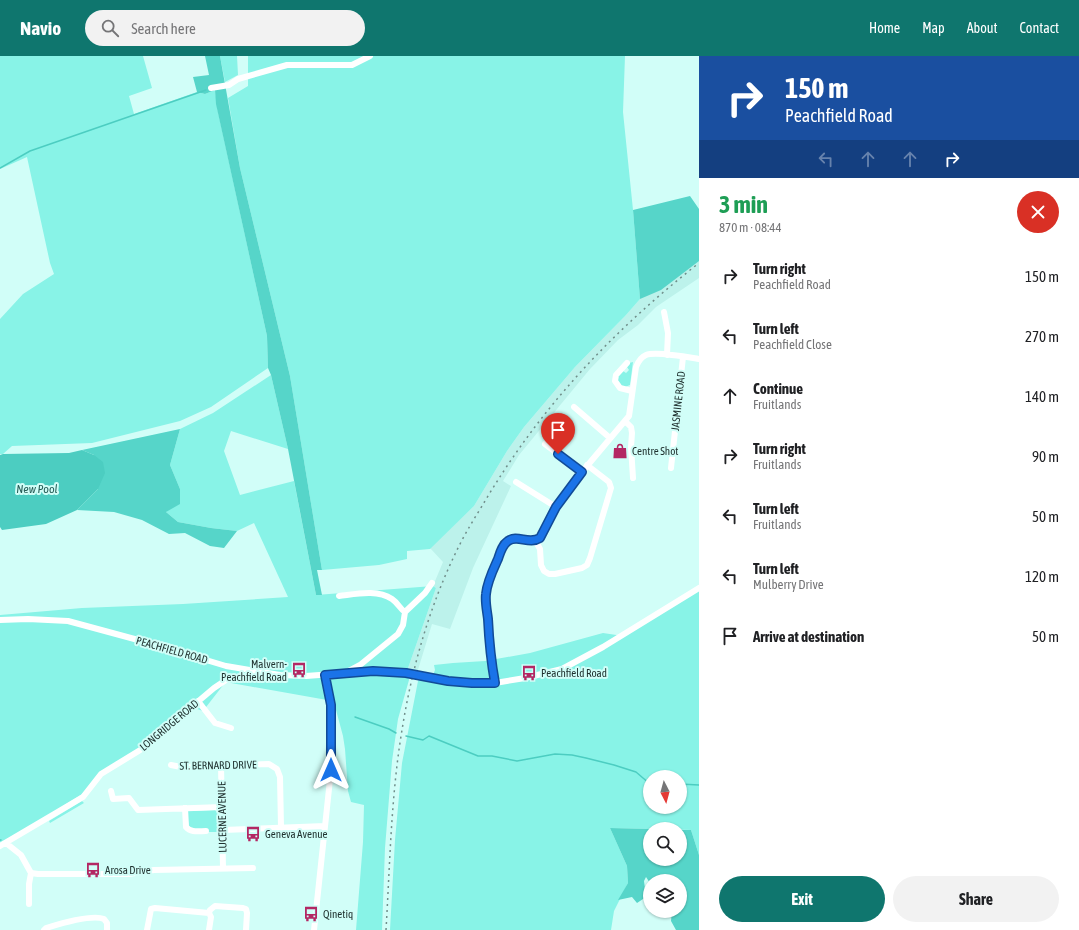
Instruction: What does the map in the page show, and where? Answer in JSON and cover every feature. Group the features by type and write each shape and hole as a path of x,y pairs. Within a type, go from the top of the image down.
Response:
{"street":[{"path":"211,88 229,85 238,80 287,65 352,66 370,56"},
{"path":"664,312 668,333 667,355"},
{"path":"495,683 491,658 486,595 502,547 511,539 520,538 530,541 540,538 556,507 587,465 629,416 638,361 645,355 667,355 699,359"},
{"name":"JASMINE ROAD","path":"671,468 683,357"},
{"path":"625,367 616,375 615,381 620,388 632,391"},
{"path":"574,407 610,438"},
{"path":"625,421 631,427 632,433 631,447 633,478"},
{"path":"545,444 582,472"},
{"path":"535,540 540,549 541,565 544,571 549,574 582,568 587,565 611,488 609,482 587,465"},
{"path":"516,482 556,507"},
{"name":"PEACHFIELD ROAD","path":"346,673 360,665 398,634 403,625 406,612 425,593 432,583"},
{"name":"PEACHFIELD ROAD","path":"0,620 28,619 68,621 226,666 266,674 306,676 373,671 406,673 422,677 472,683 495,683 524,678 562,668 603,648 699,588"},
{"path":"339,596 375,593 383,594 392,599 406,612"},
{"name":"LONGRIDGE ROAD","path":"3,844 83,797 101,774 150,744 198,701 226,680 247,675 266,674"},
{"path":"314,930 331,770 331,705 325,675"},
{"path":"198,701 215,723 231,728"},
{"name":"ST. BERNARD DRIVE","path":"171,765 181,767 269,764 276,769 280,777 281,827"},
{"name":"LUCERNE AVENUE","path":"221,765 223,868"},
{"path":"111,791 113,798 129,798 138,810 222,808"},
{"path":"185,808 186,827 191,831 206,830"},
{"path":"222,830 325,826"},
{"path":"3,844 20,855 31,873 29,884 29,904"},
{"path":"31,873 129,874 154,870 253,868"},
{"path":"210,930 210,910 214,906 246,909 246,930"},
{"path":"148,930 151,909 210,913"},
{"path":"44,930 46,928 68,922 98,917 104,918 107,923 108,930"}],"shaded area":[{"path":"0,56 143,56 152,88 129,96 134,114 197,92 205,94 215,90 218,112 267,336 268,368 211,407 180,421 92,443 12,446 3,454 0,454 0,319 23,294 54,274 50,263 27,157 0,169"},
{"path":"205,56 220,56 240,168 290,376 322,570 317,570 322,595 316,595 288,449 271,375 268,368 267,336 216,104 215,90 205,94 197,92 193,77 209,75"},
{"path":"220,56 237,56 238,75 225,82"},
{"path":"248,56 625,56 623,112 640,299 575,367 524,427 507,451 474,506 430,549 407,551 407,559 379,565 322,570 290,376 240,168 228,98 248,86"},
{"path":"690,196 699,209 699,261 661,290 640,299 633,210"},
{"path":"699,254 699,278 656,307 638,325 618,340 590,369 519,455 503,481 511,486 473,568 450,629 432,624 417,673 407,671 436,588 433,586 443,562 430,548 474,506 507,451 524,427 575,367 640,299"},
{"path":"633,362 630,385 625,387 621,386 617,382 619,373 623,371 626,373 629,370 627,367 629,363"},
{"path":"271,375 288,449 231,431 224,451 240,495 294,481 316,595 433,586 436,588 407,671 409,680 398,719 392,761 385,848 382,930 356,930 363,842 364,805 351,802 348,791 343,736 336,710 327,700 220,681 148,743 115,763 82,794 0,843 0,615 82,608 183,604 288,597 254,523 237,531 211,528 178,522 166,512 180,489 170,465 180,429 213,413"},
{"path":"180,429 170,465 180,489 180,504 166,512 178,522 237,531 224,548 210,546 185,533 169,534 142,520 114,512 77,510 98,489 94,455 82,450"},
{"path":"699,588 699,855 691,830 687,830 687,822 643,822 643,829 610,828 627,866 628,883 614,911 611,930 390,930 395,840 402,763 418,681 423,674 433,675 435,670 434,665 485,661 530,653 603,633 623,636"},
{"path":"224,684 203,711 194,708 209,694"},
{"path":"82,801 84,803 50,823 49,821"},
{"path":"215,810 219,814 220,832 207,832 189,828 188,811"},
{"path":"610,828 643,829 643,866 687,866 687,830 691,830 699,855 699,930 676,930 671,921 671,918 687,918 687,874 643,874 643,899 637,903 632,897 618,900 628,883 627,866"}],"water":[{"name":"New Pool","path":"82,450 94,455 103,462 105,473 98,489 77,510 46,524 2,530 0,527 0,455 69,453"}],"waterway":[{"path":"0,168 30,151 206,90"},
{"path":"355,717 396,733"},
{"path":"406,736 423,740 429,736 478,756 492,756 517,761 555,754 572,755 636,772 643,778"},
{"path":"687,784 699,785"}],"railway":[{"path":"386,930 395,780 406,706 423,636 439,590 459,546 504,471 527,437 578,374 636,317 699,263"}],"place":[{"name":"Centre Shot","path":"620,451"},
{"name":"Malvern- Peachfield Road","path":"299,670"},
{"name":"Peachfield Road","path":"529,673"},
{"name":"Geneva Avenue","path":"253,834"},
{"name":"Arosa Drive","path":"93,870"},
{"name":"Qinetiq","path":"311,914"}],"route":[{"path":"331,770 331,705 325,675 373,671 406,673 448,681 495,683 491,658 486,595 488,584 502,547 507,541 520,538 530,541 540,538 556,507 582,472 558,454"}]}
